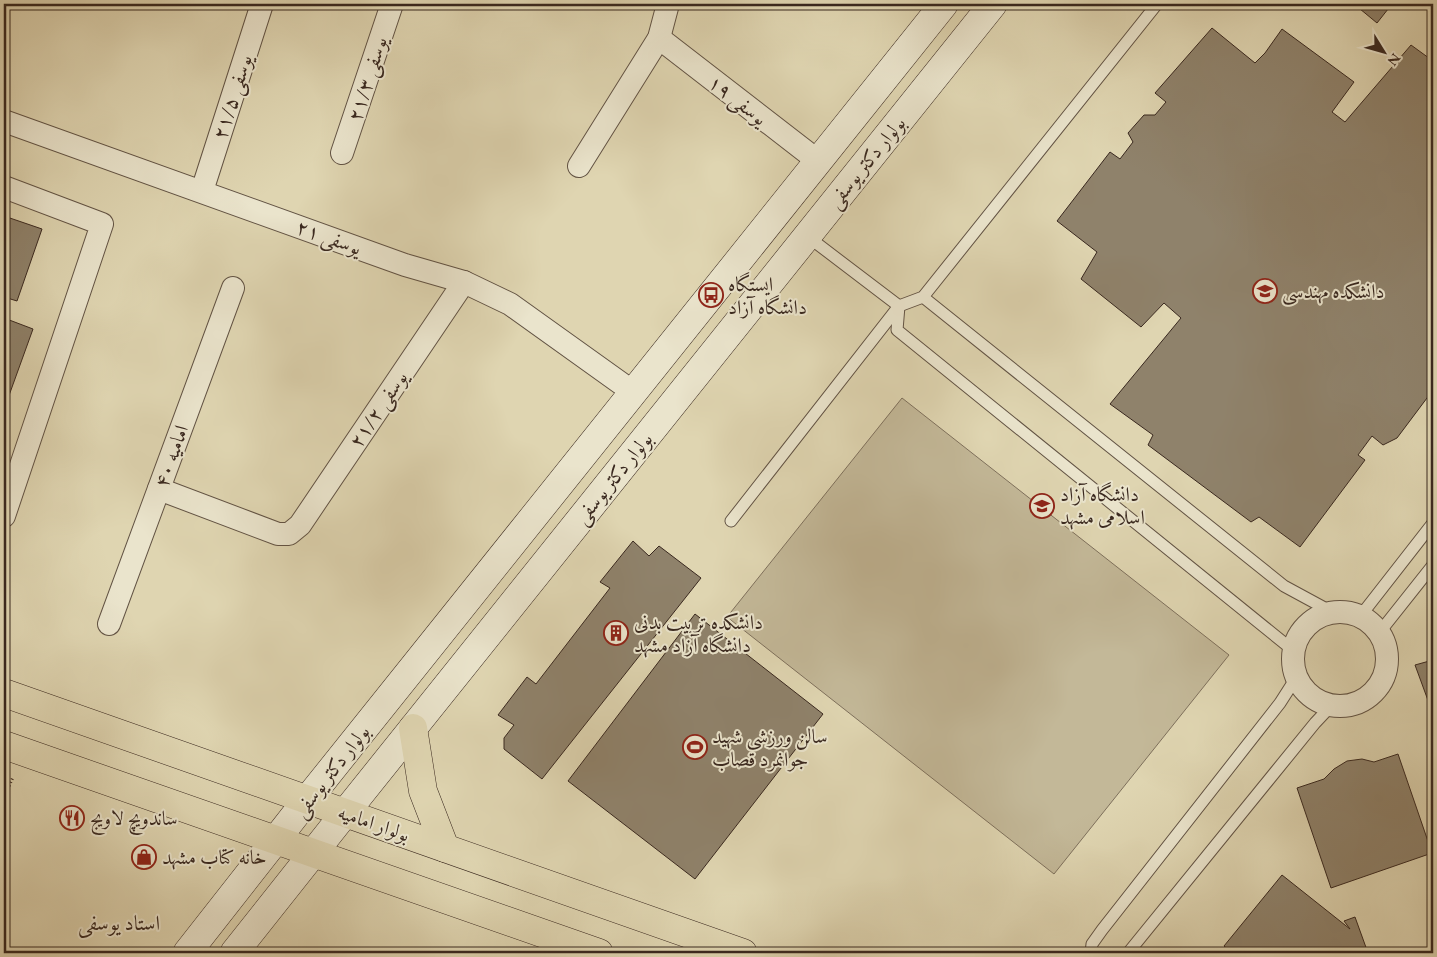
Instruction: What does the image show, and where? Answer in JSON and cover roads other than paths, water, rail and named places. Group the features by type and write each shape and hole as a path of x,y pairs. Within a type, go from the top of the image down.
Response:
{"main road":[{"name":"بولوار امامیه","path":"4,694 743,953"},
{"path":"413,728 423,791 445,848"},
{"path":"4,745 599,953"}],"street":[{"name":"یوسفی ۲۱/۵","path":"202,191 262,4"},
{"name":"یوسفی ۲۱/۳","path":"342,154 392,4"},
{"path":"579,166 659,38 668,4"},
{"name":"بولوار دکتر یوسفی","path":"187,953 307,800 944,4"},
{"name":"بولوار دکتر یوسفی","path":"234,953 993,4"},
{"name":"یوسفی ۱۹","path":"659,38 818,161"},
{"name":"یوسفی ۲۱","path":"4,121 405,265 464,282 510,304 633,392"},
{"path":"4,188 102,224 4,516"},
{"name":"یوسفی ۲۱/۲","path":"159,489 278,534 289,534 300,525 464,282"},
{"name":"امامیه ۴۰","path":"109,624 233,288"},
{"path":"1332,612 1357,614 1368,620 1378,629 1384,640 1388,652 1387,668 1382,682 1373,694 1360,703 1346,707 1331,706 1316,701 1304,691 1296,678 1293,665 1294,651 1298,638 1307,626 1318,617 1332,612"}],"lane":[{"path":"731,521 899,306 923,297 1156,4"},
{"path":"807,236 899,306"},
{"path":"923,297 1284,586 1332,612"},
{"path":"899,306 897,330 1294,651"},
{"path":"1357,614 1362,614 1433,523"},
{"path":"1388,652 1383,628 1433,565"},
{"path":"1091,953 1092,944 1102,930 1280,703 1296,678"},
{"path":"1128,953 1315,723 1331,706"}],"place":[{"name":"دانشکده مهندسی","path":"1265,291"},
{"name":"ایستگاه دانشگاه آزاد","path":"711,295"},
{"name":"دانشگاه آزاد اسلامی مشهد","path":"1042,506"},
{"name":"دانشکده تربیت بدنی دانشگاه آزاد مشهد","path":"616,633"},
{"name":"سالن ورزشی شهید جوانمرد قصاب","path":"695,747"},
{"name":"ساندویچ لاویج","path":"72,818"},
{"name":"خانه کتاب مشهد","path":"144,857"}],"district":[{"name":"استاد یوسفی","path":"119,922"}]}
